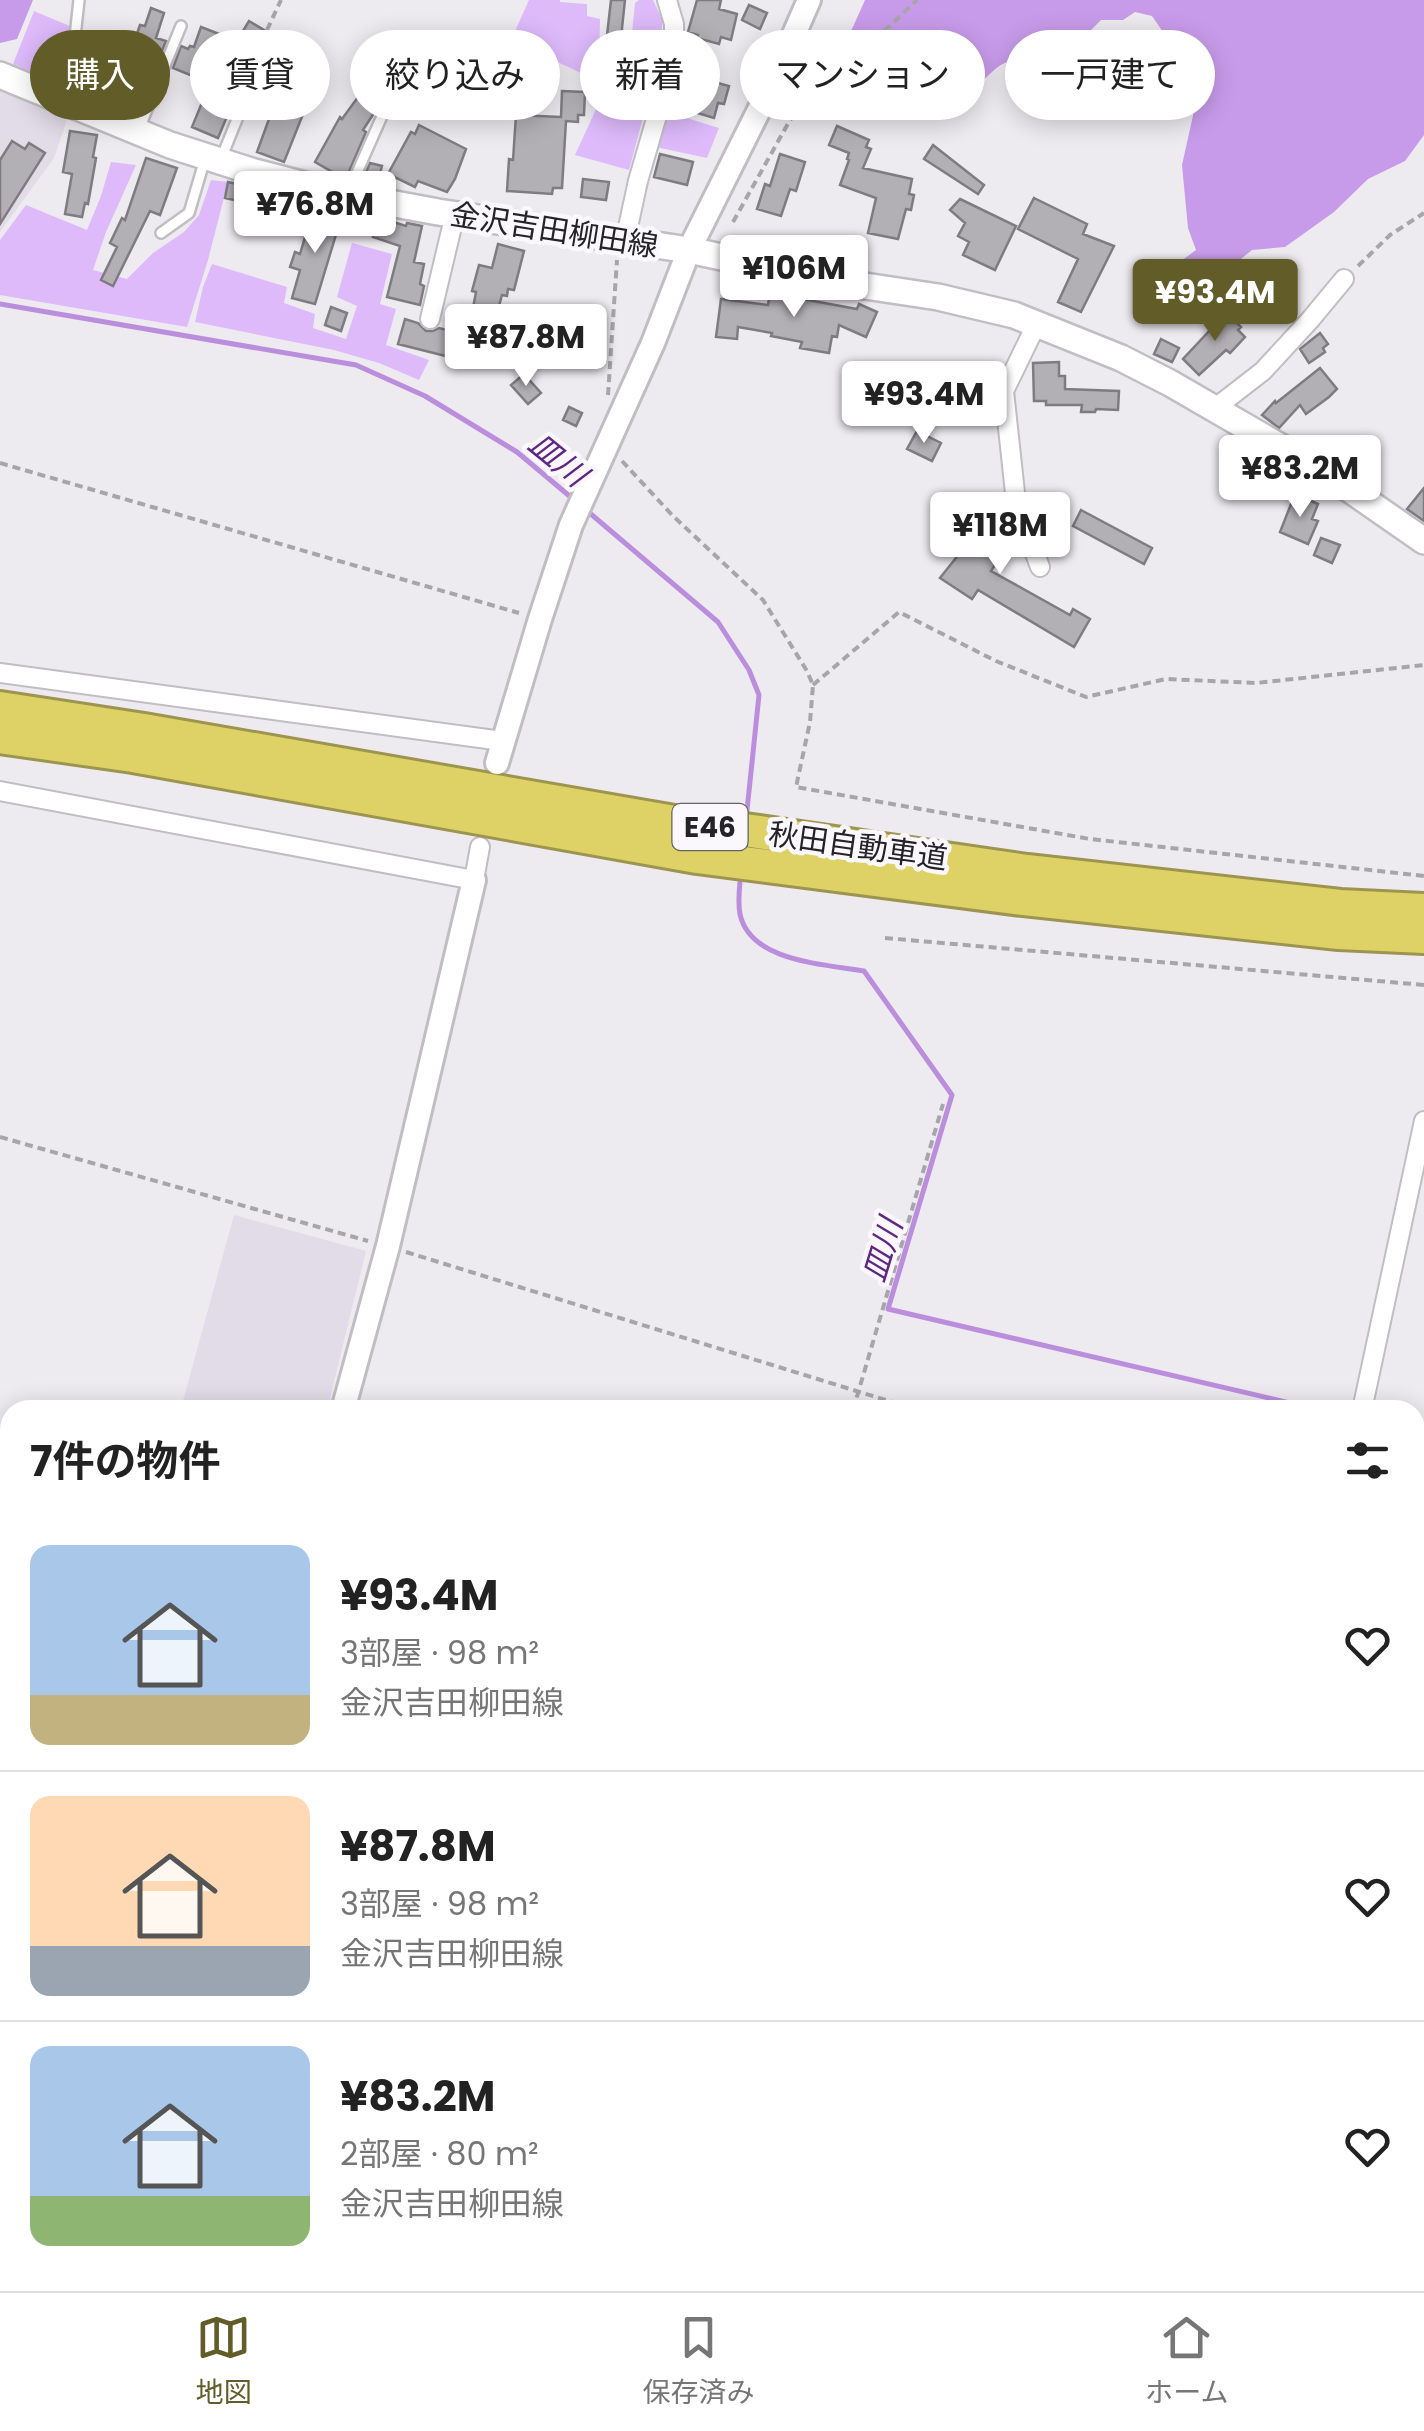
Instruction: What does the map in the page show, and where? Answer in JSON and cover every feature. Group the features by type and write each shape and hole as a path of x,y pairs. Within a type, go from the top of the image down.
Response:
{"highway":[{"name":"秋田自動車道","path":"0,708 703,827 1026,871 1340,906 1424,910"},
{"name":"秋田自動車道","path":"0,737 134,756 697,856 1022,900 1339,933 1424,937"}],"main road":[{"name":"金沢吉田柳田線","path":"0,75 30,89"},
{"name":"金沢吉田柳田線","path":"107,120 251,171 347,195 689,250 1014,314 1121,358 1170,383 1330,474 1424,541"}],"street":[{"path":"622,240 674,57 674,24 667,0"},
{"path":"0,673 499,752 571,525 654,343 689,250 774,80 809,0"},
{"path":"430,318 455,214"},
{"path":"1214,409 1263,371 1344,279"},
{"path":"1037,323 1004,391 1016,502 1040,567"},
{"path":"0,792 474,880"},
{"path":"346,1400 388,1246 480,847"},
{"path":"1364,1400 1424,1121"}],"lane":[{"path":"75,30 79,0"},
{"path":"138,132 181,26"},
{"path":"161,233 189,213 234,120"},
{"path":"347,195 380,120"}],"path":[{"path":"267,30 281,0"},
{"path":"733,222 790,120 917,0"},
{"path":"1344,279 1390,235 1424,213"},
{"path":"622,240 607,387 610,443 673,516 763,600 813,684 810,722 796,787 1090,839 1424,876"},
{"path":"0,464 540,619"},
{"path":"813,684 899,612 996,661 1086,697 1166,679 1256,683 1424,665"},
{"path":"885,938 1424,985"},
{"path":"856,1400 943,1104"},
{"path":"0,1137 388,1246 885,1400"}],"shaded area":[{"path":"0,0 33,0 17,39 0,43"},
{"path":"529,0 587,4 587,16 600,19 600,30 580,30 580,73 560,63 560,30 516,30"},
{"path":"639,0 653,0 662,19 662,30 632,30 635,3"},
{"path":"865,0 1424,0 1424,135 1405,161 1368,179 1334,212 1285,247 1252,250 1195,289 1175,316 1153,317 1145,310 1161,285 1156,274 1196,250 1188,228 1182,165 1192,120 1215,120 1215,30 1162,30 1152,16 1135,12 1123,20 1101,20 1091,30 1005,30 1005,64 985,78 985,30 852,29"},
{"path":"34,11 72,27 30,30 30,72 13,64"},
{"path":"0,87 30,100 30,120 67,120 54,158 0,232"},
{"path":"591,120 642,120 629,170 575,155"},
{"path":"664,120 693,120 719,128 707,158 656,147"},
{"path":"111,162 136,165 93,270 127,279 199,215 211,180 228,182 187,327 0,295 0,240 26,205 87,230"},
{"path":"352,243 392,254 380,304 396,309 386,345 429,360 419,380 334,350 195,322 212,264 287,287 284,303 315,314 313,328 346,339 357,306 337,297"},
{"path":"234,1215 366,1251 329,1400 183,1400"}],"building":[{"path":"611,0 625,0 622,30 608,30"},
{"path":"697,0 721,0 719,9 737,14 731,40 721,37 720,40 720,30 689,30"},
{"path":"749,5 767,13 760,29 742,20"},
{"path":"151,8 164,13 159,30 138,30 140,25 145,26"},
{"path":"249,21 264,30 244,30"},
{"path":"181,46 190,46 190,75 173,68"},
{"path":"720,84 729,86 724,104 720,103"},
{"path":"562,91 580,92 578,122 566,121 562,188 553,188 552,194 507,191 516,120 561,117"},
{"path":"350,108 350,120 369,120 343,178 315,162"},
{"path":"195,120 226,120 218,138 192,127"},
{"path":"269,120 301,120 284,162 257,152"},
{"path":"419,125 466,149 447,192 418,181 415,187 388,174 411,132 415,134"},
{"path":"837,126 869,140 866,147 871,149 863,168 912,179 911,210 906,209 898,239 868,233 876,198 840,185 849,153 829,145"},
{"path":"70,131 97,135 88,204 85,203 82,217 65,214 72,174 63,172"},
{"path":"12,141 25,149 29,143 45,153 0,224 0,160"},
{"path":"933,145 984,185 978,194 924,159"},
{"path":"660,154 693,162 687,185 654,177"},
{"path":"780,154 805,162 796,191 790,189 781,216 757,209 765,184 770,186"},
{"path":"146,158 177,168 160,215 150,211 113,286 101,280 117,247 110,243 122,218 125,220"},
{"path":"370,163 382,166 377,183 363,179"},
{"path":"583,179 609,182 606,200 581,197"},
{"path":"228,182 242,185 239,201 225,198"},
{"path":"1034,198 1087,224 1083,234 1114,246 1081,312 1058,302 1078,259 1018,229"},
{"path":"960,199 1016,226 995,270 963,255 969,242 958,236 965,223 950,210"},
{"path":"313,210 341,218 315,304 292,298 300,270 290,267 295,252 300,254"},
{"path":"380,218 422,226 414,262 424,264 420,305 387,297 400,246 373,237"},
{"path":"498,244 524,251 514,290 508,289 507,296 502,295 481,365 398,344 405,319 426,331 439,328 468,335 479,265 492,268"},
{"path":"1241,276 1253,287 1232,313 1218,300"},
{"path":"770,293 857,309 859,304 877,312 866,337 839,325 829,353 800,348 802,342 771,336 772,333 738,327 737,339 716,337 721,299 768,305"},
{"path":"331,307 347,313 341,331 325,325"},
{"path":"572,312 584,315 576,363 571,367 526,355 530,341 563,345"},
{"path":"1226,313 1241,327 1238,330 1245,337 1199,375 1183,359"},
{"path":"1320,333 1328,344 1323,348 1325,352 1309,363 1300,349"},
{"path":"1161,339 1179,348 1172,362 1154,354"},
{"path":"1059,362 1059,376 1065,376 1065,389 1119,391 1118,410 1081,412 1082,405 1034,401 1033,363"},
{"path":"979,365 995,374 979,403 953,403 953,411 947,411 947,421 911,422 910,395 922,394 922,381 971,380"},
{"path":"1320,368 1337,389 1329,397 1306,414 1300,405 1279,428 1262,415 1275,401"},
{"path":"524,374 541,393 528,404 511,385"},
{"path":"569,407 582,413 576,426 563,420"},
{"path":"917,431 941,443 932,461 907,449"},
{"path":"1424,488 1424,521 1407,509"},
{"path":"968,494 989,507 974,539 1001,556 991,571 1070,615 1073,609 1090,619 1074,647 978,590 972,599 940,578 963,549 942,536"},
{"path":"1295,494 1318,504 1312,519 1318,521 1308,544 1280,532"},
{"path":"1081,510 1152,548 1144,564 1073,526"},
{"path":"1321,538 1340,545 1332,563 1314,555"}],"waterway":[{"name":"皿川","path":"0,304 356,365 425,396 517,452 573,499"},
{"name":"皿川","path":"585,509 718,622 749,670 759,695 746,820"},
{"name":"皿川","path":"740,882 740,914 758,942 791,958 864,971 952,1095 888,1309 1277,1400"}]}
